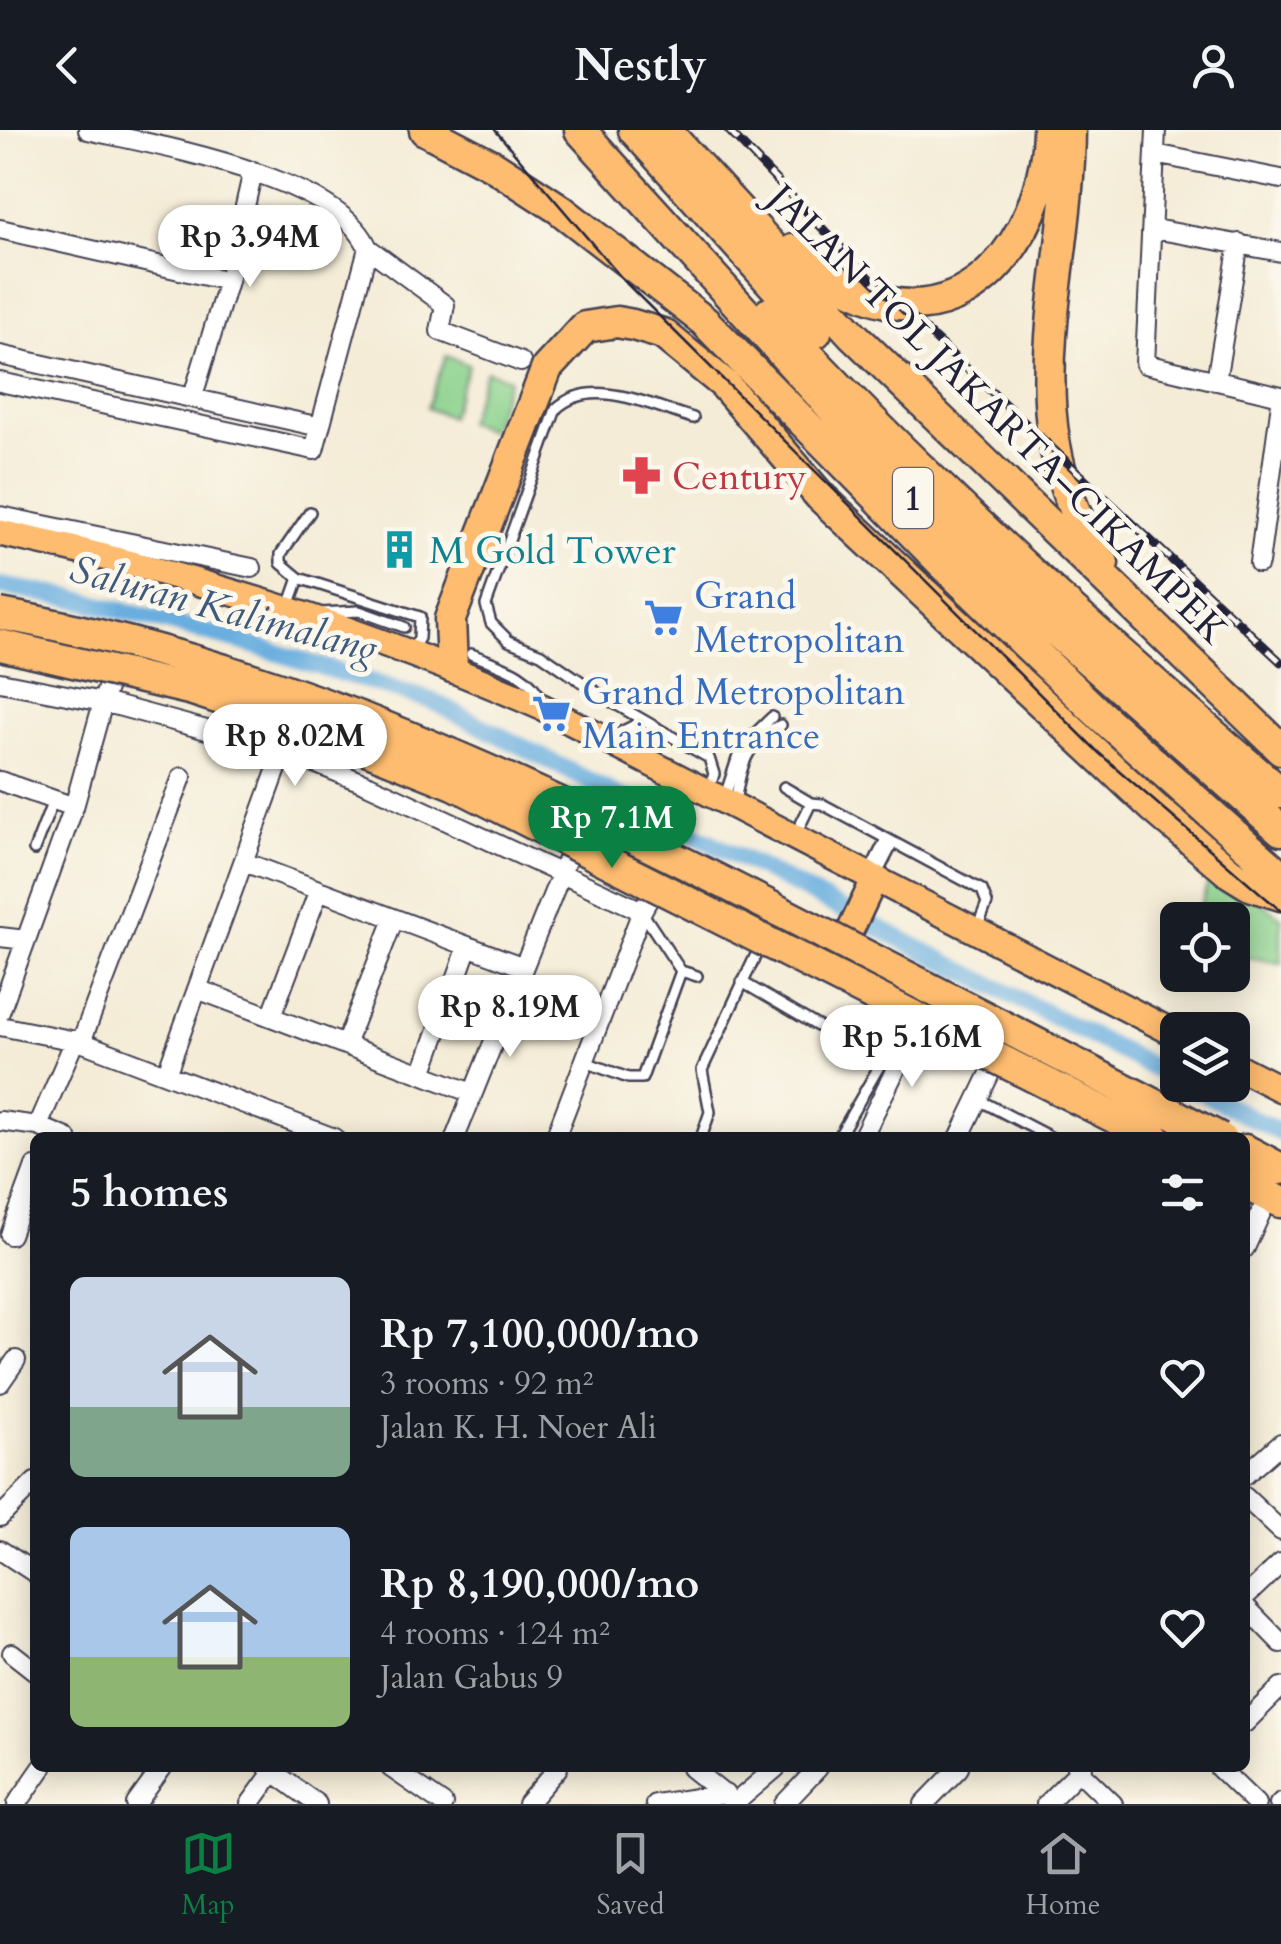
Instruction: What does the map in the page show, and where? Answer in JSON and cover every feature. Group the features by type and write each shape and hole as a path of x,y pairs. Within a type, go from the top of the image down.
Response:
{"highway":[{"path":"424,130 492,164 558,208 704,321 948,570 1114,728 1281,876"},
{"name":"1","path":"580,130 946,534 1281,830"},
{"name":"1","path":"601,130 781,326 962,506 1126,660 1281,793"},
{"name":"1","path":"634,130 797,312 957,476 1136,646 1281,774"},
{"name":"JALAN TOL JAKARTA–CIKAMPEK","path":"665,130 853,335 1281,749"},
{"path":"724,194 803,258 852,289 898,304 936,301 980,281 1016,242 1043,175 1048,130"},
{"path":"1070,130 1050,321 1052,438 1068,494 1096,553 1186,660"},
{"path":"461,661 450,619 548,368 585,327 618,322 633,325 663,334 724,384 820,496 1152,807 1229,872 1250,885 1281,895"},
{"path":"0,614 182,656 318,699 440,746 578,808 1208,1132"},
{"path":"0,645 193,690 332,735 454,784 1130,1132"},
{"path":"1250,1153 1281,1169"}],"main road":[{"path":"0,533 293,611 410,653 461,661 606,740 720,791 869,882 976,930 1160,1026"},
{"path":"0,654 110,676 190,698 287,741 391,767 566,861 910,1017 1130,1132"},
{"path":"824,977 869,882"},
{"path":"1250,1073 1281,1089"}],"street":[{"path":"88,130 253,171 342,212 361,231 368,248 445,305 440,331 521,362"},
{"path":"1156,130 1145,364 1281,399 1259,563"},
{"path":"1155,154 1281,179"},
{"path":"193,396 228,281 253,171"},
{"path":"0,229 228,281"},
{"path":"1154,229 1281,252"},
{"path":"1216,381 1239,243"},
{"path":"0,382 314,450 368,248"},
{"path":"0,355 320,427"},
{"path":"0,516 252,568"},
{"path":"0,1012 74,808 110,676"},
{"path":"2,682 103,702 197,729 287,741 167,1072"},
{"path":"190,698 197,729"},
{"path":"0,1121 44,1131 182,778"},
{"path":"0,781 74,808"},
{"path":"457,1132 520,966 566,861"},
{"path":"244,862 520,966"},
{"path":"272,1017 319,890"},
{"path":"556,1132 648,901"},
{"path":"345,1045 394,918"},
{"path":"0,936 26,940"},
{"path":"422,1074 468,946"},
{"path":"197,989 472,1093"},
{"path":"864,1132 910,1017"},
{"path":"0,1026 78,1041 167,1072 304,1132"},
{"path":"961,1132 995,1063"},
{"path":"10,1234 30,1180"},
{"path":"1250,1234 1263,1199"},
{"path":"0,1383 16,1360"},
{"path":"1250,1471 1281,1443"},
{"path":"0,1517 30,1487"},
{"path":"1250,1502 1281,1531"},
{"path":"0,1550 30,1571"},
{"path":"1250,1592 1281,1562"},
{"path":"1250,1611 1281,1643"},
{"path":"12,1653 30,1668"},
{"path":"1250,1718 1281,1687"},
{"path":"16,1804 39,1772"},
{"path":"136,1804 159,1772"},
{"path":"250,1804 271,1772"},
{"path":"277,1772 317,1804"},
{"path":"396,1772 443,1804"},
{"path":"527,1804 547,1772"},
{"path":"696,1772 732,1800"},
{"path":"654,1804 732,1800 770,1772"},
{"path":"784,1804 814,1772"},
{"path":"924,1804 954,1772"},
{"path":"1046,1804 1076,1772"},
{"path":"1082,1772 1113,1804"},
{"path":"1222,1772 1256,1804"}],"lane":[{"path":"693,418 606,392 568,397 556,408 486,605 491,623 509,641 541,654 558,669 710,758 720,791"},
{"path":"310,512 281,554 281,563 300,578 420,618 419,638 410,653"},
{"path":"300,578 293,611 359,612 404,627"},
{"path":"720,791 741,747 772,717"},
{"path":"606,740 643,720"},
{"path":"720,791 738,773 749,751 767,730 780,725"},
{"path":"720,791 731,772"},
{"path":"784,787 982,890 987,903 976,930"},
{"path":"34,850 53,801"},
{"path":"794,836 811,803"},
{"path":"869,882 889,841"},
{"path":"648,901 682,971 696,976"},
{"path":"703,1132 710,1112 702,1070 760,946"},
{"path":"583,1061 628,1078 642,1078 682,971"},
{"path":"742,982 881,1063"},
{"path":"841,1132 910,1017"},
{"path":"977,1099 1040,1132"}],"green space":[{"path":"446,356 469,365 450,417 427,408"},
{"path":"486,371 509,379 490,431 467,422"},
{"path":"1213,866 1281,917 1281,963 1250,958 1250,902 1202,902"}],"waterway":[{"name":"Saluran Kalimalang","path":"0,586 72,598 236,640 432,701 1160,1071"},
{"name":"Saluran Kalimalang","path":"1221,1102 1281,1133"}],"tram line":[{"path":"495,130 625,282 1099,753 1281,911"}],"railway":[{"path":"728,130 873,281 1281,662"}],"place":[{"name":"Century","path":"642,476"},
{"name":"M Gold Tower","path":"399,550"},
{"name":"Grand Metropolitan","path":"664,617"},
{"name":"Grand Metropolitan Main Entrance","path":"552,713"}]}
